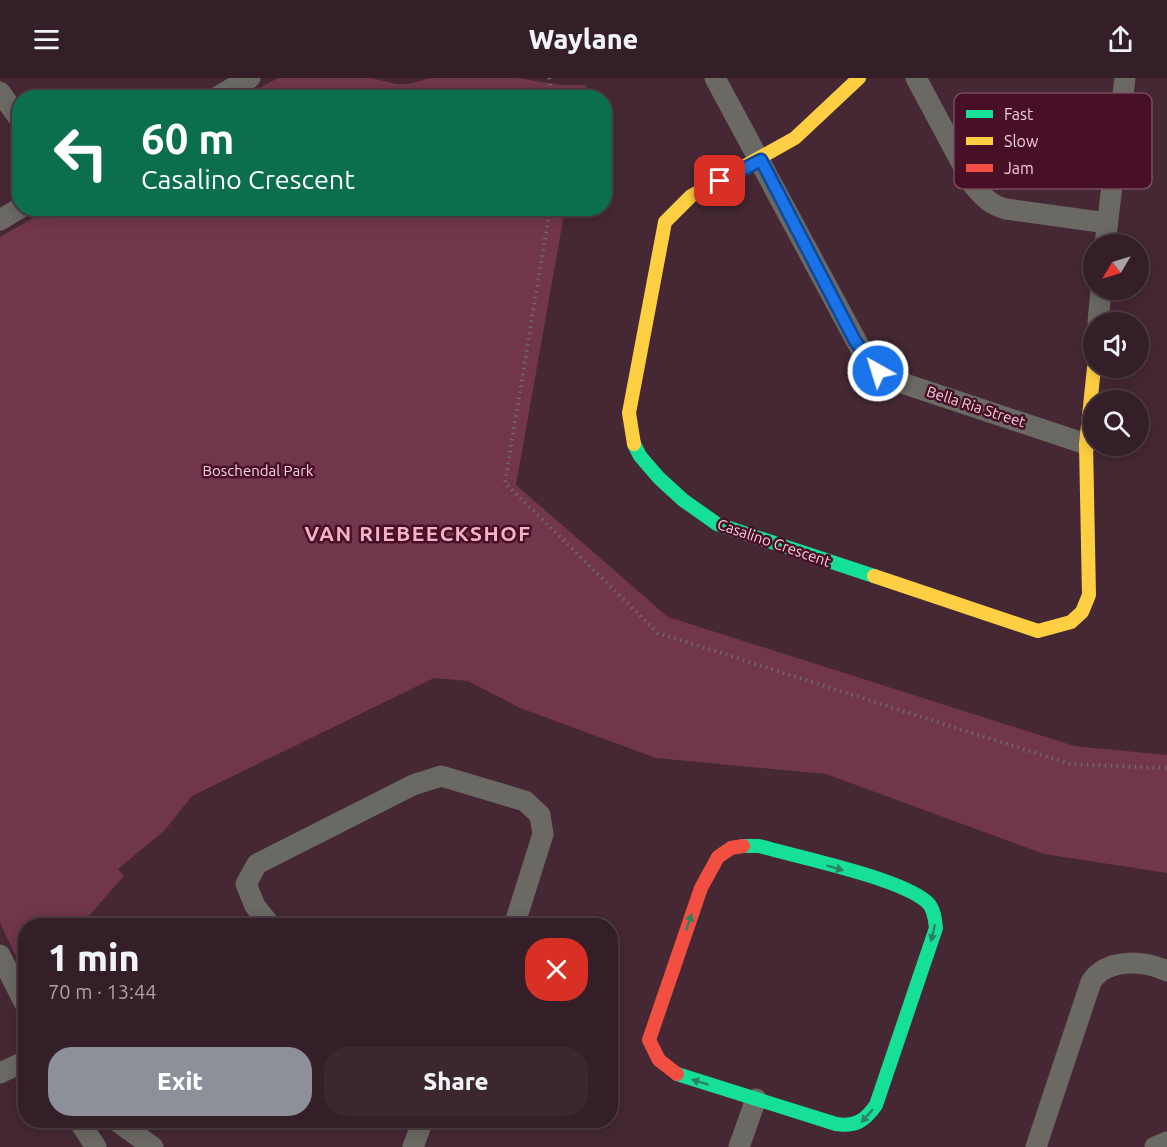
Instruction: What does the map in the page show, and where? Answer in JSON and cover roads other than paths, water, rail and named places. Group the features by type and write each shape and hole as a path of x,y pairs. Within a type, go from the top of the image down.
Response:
{"street":[{"path":"229,90 250,78"},
{"name":"Bella Ria Street","path":"715,78 761,160 855,341 878,371 896,381 1083,443"},
{"name":"Casalino Crescent","path":"859,78 795,137 761,160 680,202 665,222 629,413 630,432 635,448 645,463 699,514 717,524 1038,631 1059,629 1081,615 1089,595 1086,456"},
{"path":"916,78 954,149"},
{"path":"1123,93 1125,78"},
{"path":"0,92 12,109"},
{"path":"977,189 989,202 1006,209 1107,223"},
{"path":"1106,234 1111,189"},
{"path":"265,918 255,906 246,884 257,864 413,785 441,776 525,801 540,815 543,834 517,918"},
{"path":"759,846 906,890 928,903 934,914 936,928 876,1105 868,1117 859,1125 849,1127 756,1099 676,1074 663,1067 652,1051 649,1040 701,888 718,857 731,848 759,846"},
{"path":"0,955 18,990"},
{"path":"1036,1147 1096,974 1117,964 1160,968 1167,971"},
{"path":"0,1073 18,1065"},
{"path":"739,1147 756,1099"},
{"path":"83,1128 96,1147"},
{"path":"126,1128 153,1147"},
{"path":"413,1147 420,1128"},
{"path":"1155,1147 1167,1142"}],"district":[{"name":"VAN RIEBEECKSHOF","path":"418,534"}],"park label":[{"name":"Boschendal Park","path":"258,471"}]}
